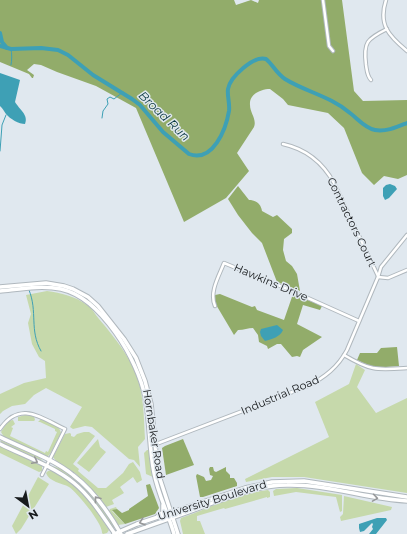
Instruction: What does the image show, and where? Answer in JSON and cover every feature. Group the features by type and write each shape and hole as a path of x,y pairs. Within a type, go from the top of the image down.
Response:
{"main road":[{"name":"Hornbaker Road","path":"0,287 42,287 62,290 81,297 95,309 121,342 137,370 146,399 153,445 174,534"},
{"name":"Hornbaker Road","path":"0,291 8,288"},
{"path":"0,437 50,461 68,471 84,483 105,510 120,533"},
{"path":"0,444 66,477 92,502 115,534"},
{"name":"Hornbaker Road","path":"153,445 154,474 163,502 170,513"},
{"name":"University Boulevard","path":"115,534 170,513 245,488 269,482 311,482 407,497"},
{"name":"University Boulevard","path":"127,534 249,491 285,485 306,486 374,498 407,501"},
{"path":"156,518 163,511 163,502"},
{"name":"Hornbaker Road","path":"171,518 178,534"},
{"path":"134,534 139,530"}],"street":[{"path":"323,0 329,46 332,51"},
{"path":"386,0 383,16 387,29 394,40 407,51"},
{"path":"371,80 368,77 365,54 366,44 374,36 387,29"},
{"name":"Contractors Court","path":"283,144 300,149 312,157 328,173 378,277"},
{"name":"Industrial Road","path":"153,445 308,386 328,374 344,355 381,267 407,235"},
{"name":"Hawkins Drive","path":"214,306 212,293 224,263 284,287 359,321"},
{"path":"378,277 388,278 407,270"},
{"path":"344,355 360,365 370,369 385,370 407,368"},
{"path":"0,429 8,419 25,413 34,414 65,430 42,475"}],"green space":[{"path":"0,0 234,0 236,5 251,0 258,3 259,0 342,0 354,91 363,101 407,100 407,175 398,179 384,176 374,185 362,173 344,128 328,113 288,105 270,89 263,90 256,93 251,98 250,105 255,124 237,153 249,171 226,198 184,222 136,108 96,86 41,65 34,64 27,70 34,75 32,78 29,74 0,62"},
{"path":"238,186 249,200 259,204 262,211 273,217 277,215 292,229 292,233 284,239 283,250 286,261 292,266 297,274 300,291 277,282 262,243 238,215 228,199"},
{"path":"47,291 73,297 89,306 118,342 129,359 140,387 143,406 145,439 138,447 140,467 134,460 129,459 92,427 85,426 73,429 70,427 82,407 46,388 34,395 25,404 12,406 0,414 0,394 24,383 46,378 45,361 39,357 32,344 28,323 31,314 26,295"},
{"path":"220,294 252,307 255,306 257,310 284,320 293,294 322,306 320,310 303,305 297,324 322,337 303,350 300,357 292,357 281,344 277,344 268,349 267,346 259,342 258,335 253,328 238,330 234,335 215,303 215,295"},
{"path":"397,347 399,366 374,368 357,360 360,353 377,353 381,348"},
{"path":"356,364 365,370 357,387 376,413 407,398 407,493 304,477 272,477 246,482 245,479 329,437 315,402 349,384"},
{"path":"25,415 34,416 35,420 18,421 18,417"},
{"path":"41,419 56,426 61,433 47,457 4,437 1,432 8,421 13,420 15,424 11,427 13,428 10,436 45,453 46,451 48,452 57,432 55,429 38,422"},
{"path":"89,432 95,436 73,464 79,469 78,471 98,488 106,488 123,473 129,464 133,462 140,472 142,480 137,483 133,477 120,487 124,493 112,500 114,504 106,507 96,493 73,472 53,457 65,434 70,433 71,436 74,437 77,434"},
{"path":"98,439 100,447 106,452 89,472 77,463"},
{"path":"183,439 194,465 166,475 162,448"},
{"path":"0,440 39,457 43,461 2,443"},
{"path":"0,445 42,466 42,471 39,472 0,453"},
{"path":"149,450 153,477 146,474 144,453"},
{"path":"52,466 61,469 70,475 88,490 115,526 114,528 84,490"},
{"path":"210,467 213,467 214,471 216,472 226,467 226,471 230,475 230,478 234,478 237,486 200,497 196,476 197,474 204,477 206,481 211,480 213,476 210,475"},
{"path":"48,471 53,471 75,486 93,507 109,530 107,533 102,533 89,508 78,495 69,487 50,478 46,473"},
{"path":"38,477 49,484 21,529 16,534 12,526"},
{"path":"150,484 159,508 155,514 125,524 112,510 117,509 122,513 129,510 148,496 146,485"},
{"path":"297,488 342,495 342,511 340,512 336,497 296,492 274,496 273,491 276,489"},
{"path":"268,490 270,492 270,497 197,516 197,521 200,521 205,534 183,534 180,521 181,518 235,498"},
{"path":"344,496 392,507 391,510 341,521 340,517 343,514"},
{"path":"116,507 117,509 112,511 125,524 118,525 109,511 110,509"}],"water":[{"path":"0,73 20,80 15,102 25,115 25,124 10,118 0,106"},
{"path":"390,184 395,186 397,189 389,198 385,200 383,196 383,188"},
{"path":"277,325 283,330 282,332 276,337 265,341 261,336 261,329"},
{"path":"377,518 386,518 387,520 376,534 369,534 373,529 372,523 364,531 360,532 359,524"}],"waterway":[{"path":"0,33 2,42 7,48"},
{"name":"Broad Run","path":"0,46 11,49 41,48 58,50 68,55 93,75 140,105 163,132 189,154 205,154 217,143 225,127 229,111 228,89 230,84 243,68 255,60 261,59 266,59 285,79 334,102 371,129 387,130 407,123"},
{"path":"11,49 11,65"},
{"path":"102,118 103,111 108,104 107,99 110,97 114,99 123,92"},
{"path":"0,151 2,125 6,115"},
{"path":"29,290 32,298 35,336 41,351"}]}
